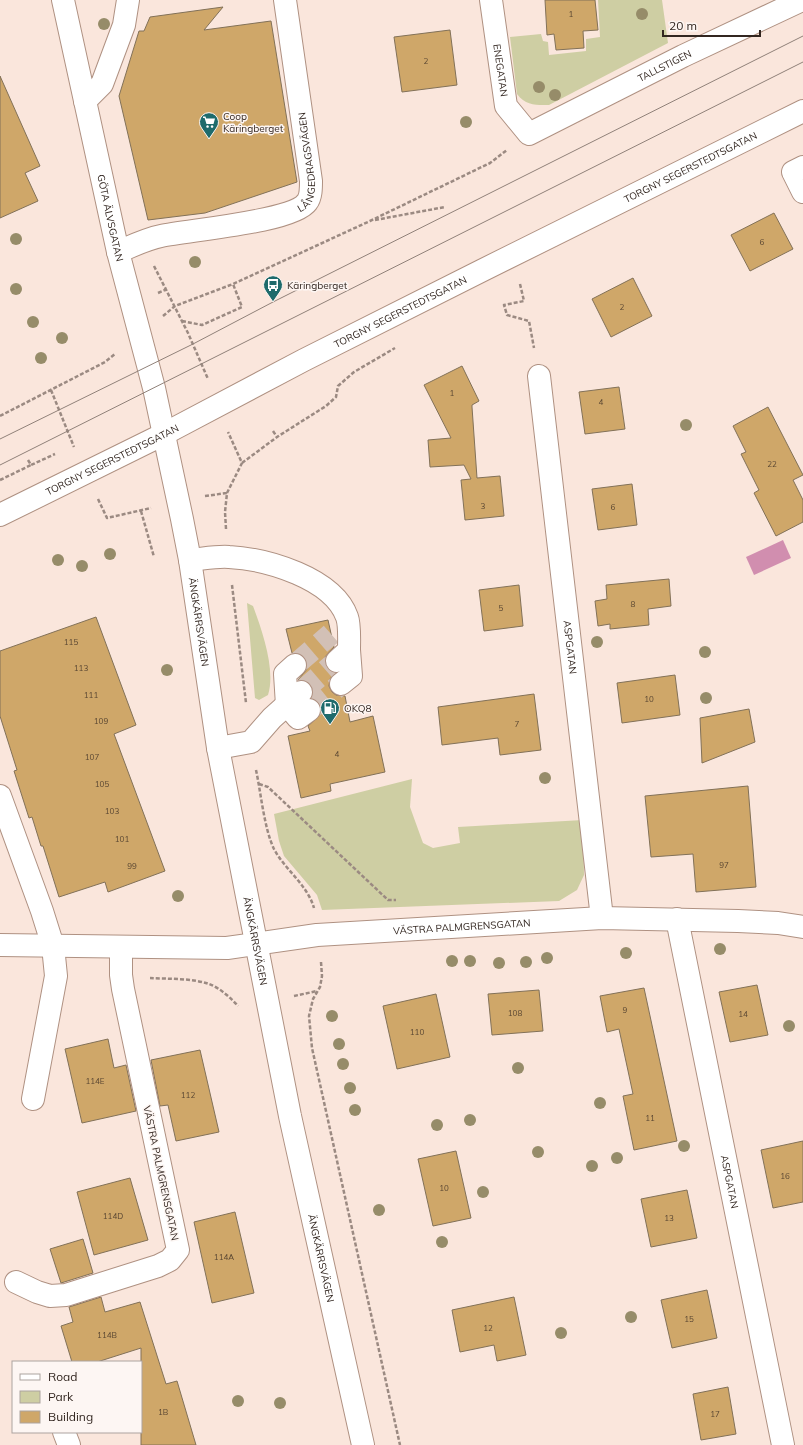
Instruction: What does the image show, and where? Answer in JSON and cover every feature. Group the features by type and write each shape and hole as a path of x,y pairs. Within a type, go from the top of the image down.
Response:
{"street":[{"name":"GÖTA ÄLVSGATAN","path":"63,0 118,252 154,388 164,434"},
{"path":"85,101 102,84 124,25 128,0"},
{"name":"LÅNGEDRAGSVÄGEN","path":"118,252 161,236 256,221 292,212 307,203 310,194 311,181 285,0"},
{"name":"ENEGATAN","path":"491,0 506,106 529,134"},
{"name":"TALLSTIGEN","path":"529,134 683,56 802,0"},
{"name":"TORGNY SEGERSTEDTSGATAN","path":"0,516 164,434 304,360 803,112"},
{"path":"803,167 793,172 803,192"},
{"name":"ASPGATAN","path":"539,376 602,918"},
{"name":"ÄNGKÄRRSVÄGEN","path":"164,434 190,560 218,748 256,943 290,1116 362,1445"},
{"path":"190,560 229,557 263,563 294,572 316,582 339,601 348,618 343,655 351,676 341,684"},
{"path":"331,634 348,618"},
{"path":"218,748 251,742 272,718 299,702 285,674 295,665"},
{"path":"0,796 42,911 53,946 56,976 33,1099"},
{"name":"VÄSTRA PALMGRENSGATAN","path":"0,945 227,948 317,935 602,918 778,923 803,927"},
{"name":"ASPGATAN","path":"676,919 783,1445"},
{"name":"VÄSTRA PALMGRENSGATAN","path":"16,1282 36,1292 50,1296 66,1295 158,1266 170,1260 178,1250 126,1005 121,975 121,947"},
{"path":"64,1433 69,1445"}],"path":[{"path":"175,306 233,284 370,221 490,163 529,134"},
{"path":"370,221 445,207"},
{"path":"518,278 524,301 504,305 507,315 529,321 539,376"},
{"path":"182,321 202,325 242,307 233,284"},
{"path":"0,416 105,362 116,353"},
{"path":"242,463 277,437 326,406 336,397 338,386"},
{"path":"324,402 326,406"},
{"path":"273,431 277,437"},
{"path":"66,449 74,446"},
{"path":"0,480 59,452"},
{"path":"28,460 31,465"},
{"path":"141,511 154,557"},
{"path":"259,784 268,787 388,900 401,901"},
{"path":"262,800 270,839 274,849 279,858 307,890 314,906"},
{"path":"121,975 191,981 208,984 224,993 240,1008"},
{"path":"322,976 320,987 313,999 309,1016 312,1048 400,1445"}],"green space":[{"path":"598,0 662,0 668,43 549,105 536,105 528,103 520,98 517,94 510,37 541,34 543,41 548,42 549,55 586,51 586,39 600,37"},
{"path":"247,603 253,606 264,638 269,662 270,685 268,695 259,700 255,698"},
{"path":"412,779 410,807 423,843 433,848 460,843 458,827 583,820 584,875 577,890 559,901 322,910 317,895 284,856 279,841 274,814"}],"shaded area":[{"path":"783,540 791,558 754,575 746,557"}],"building":[{"path":"545,0 595,0 598,30 583,31 584,48 556,50 554,34 547,35"},
{"name":"Coop Käringberget","path":"223,7 204,30 271,21 297,182 205,213 148,220 119,96 139,31 144,31 150,17"},
{"path":"450,30 457,85 402,92 394,37"},
{"path":"0,76 40,166 25,173 38,201 0,218"},
{"path":"774,213 793,249 750,271 731,235"},
{"path":"633,278 652,316 611,337 592,299"},
{"path":"462,366 479,401 472,405 477,478 500,476 504,516 465,520 461,480 471,479 464,465 430,467 428,440 451,438 424,385"},
{"path":"619,387 625,429 585,434 579,392"},
{"path":"768,407 803,475 793,480 803,500 803,522 776,536 754,493 759,490 741,454 746,452 733,426"},
{"path":"632,484 637,525 598,530 592,489"},
{"path":"669,579 671,606 648,609 649,625 610,629 610,624 598,626 595,601 607,599 606,585"},
{"path":"519,585 523,626 484,631 479,590"},
{"path":"96,617 136,725 114,734 165,871 108,892 105,882 59,897 32,817 29,818 14,771 17,770 0,716 0,651"},
{"path":"328,620 334,647 325,657 325,663 328,670 335,673 330,679 329,686 332,692 336,695 345,696 350,722 373,716 385,772 330,784 331,791 301,798 288,736 310,731 308,726 320,715 321,709 319,702 311,698 313,690 311,684 304,680 298,680 307,669 307,662 304,656 299,653 292,653 286,629"},
{"path":"675,675 680,715 622,723 617,683"},
{"path":"534,694 541,750 500,755 498,738 442,745 438,707"},
{"path":"749,709 755,742 702,763 700,718"},
{"path":"748,786 756,887 696,892 693,854 651,857 645,796"},
{"path":"757,985 768,1035 730,1042 719,992"},
{"path":"644,988 677,1141 634,1150 623,1096 633,1094 619,1029 607,1032 600,996"},
{"path":"539,990 543,1031 492,1035 488,994"},
{"path":"436,994 450,1057 397,1069 383,1006"},
{"path":"108,1039 114,1068 126,1065 136,1111 82,1123 65,1049"},
{"path":"200,1050 219,1132 176,1141 168,1105 160,1106 151,1060"},
{"path":"803,1141 803,1202 773,1208 761,1150"},
{"path":"456,1151 471,1218 433,1226 418,1159"},
{"path":"130,1178 148,1240 94,1255 77,1192"},
{"path":"687,1190 697,1238 651,1247 641,1199"},
{"path":"235,1212 254,1293 212,1303 194,1222"},
{"path":"83,1239 93,1273 61,1283 50,1249"},
{"path":"707,1290 717,1338 672,1348 661,1300"},
{"path":"101,1297 105,1312 140,1302 166,1384 177,1381 196,1445 141,1445 141,1348 100,1361 72,1361 61,1326 73,1322 69,1307"},
{"path":"514,1297 526,1355 497,1361 494,1345 460,1352 452,1310"},
{"path":"728,1387 736,1434 701,1440 693,1394"}],"tunnel":[{"path":"295,665 331,634"},
{"path":"301,692 337,661"},
{"path":"309,710 341,684"}],"tram line":[{"path":"0,439 193,344 273,302 803,36"},
{"path":"0,465 803,62"}],"place":[{"name":"Coop Käringberget","path":"209,139"},
{"name":"Käringberget","path":"273,302"},
{"name":"OKQ8","path":"330,725"}]}
